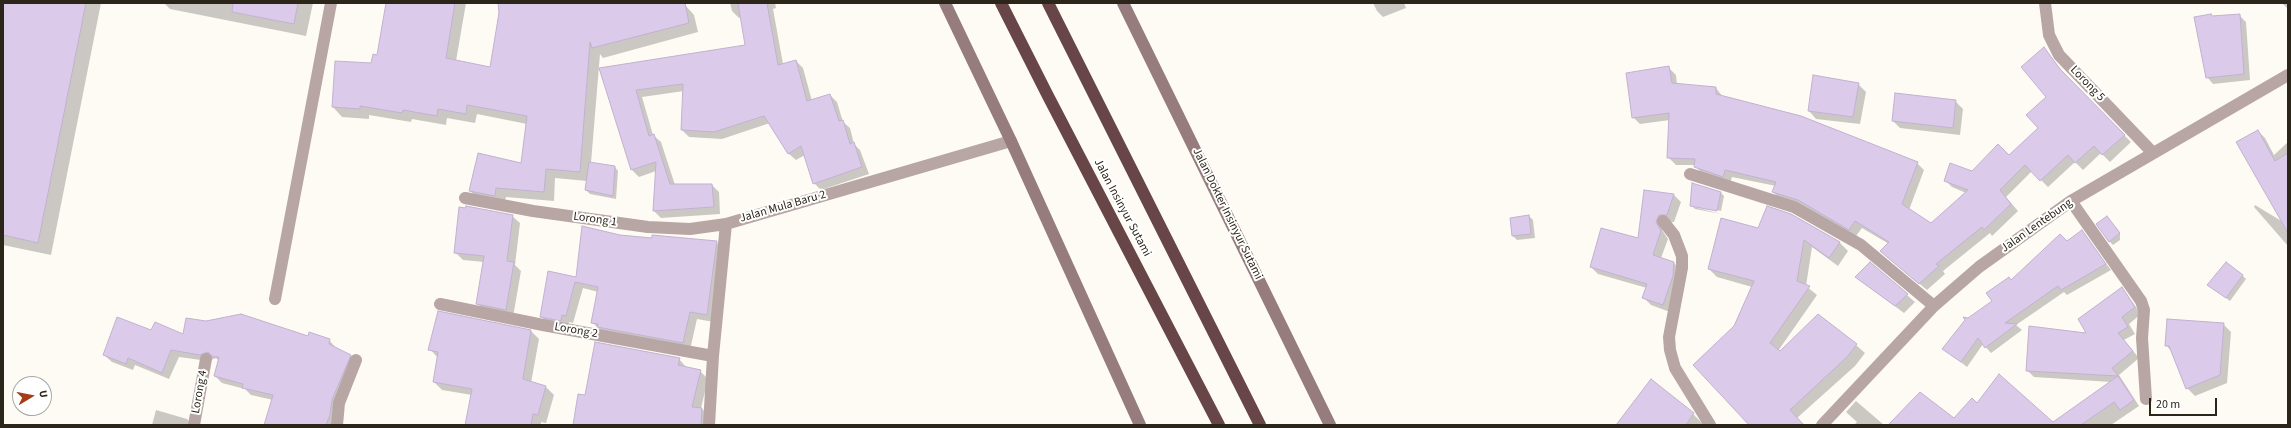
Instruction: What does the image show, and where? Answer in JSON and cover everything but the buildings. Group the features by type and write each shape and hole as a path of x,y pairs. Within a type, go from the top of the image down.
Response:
{"highway":[{"name":"Jalan Insinyur Sutami","path":"1001,3 1046,94 1219,425"},
{"name":"Jalan Insinyur Sutami","path":"1048,3 1260,425"}],"street":[{"path":"275,299 331,3"},
{"path":"945,3 1011,141 1140,425"},
{"name":"Jalan Dokter Insinyur Sutami","path":"1123,3 1330,425"},
{"name":"Lorong 5","path":"2045,3 2049,35 2059,55 2153,153"},
{"name":"Jalan Lentebung","path":"1822,425 1934,306 1979,267 2071,201 2288,75"},
{"name":"Jalan Mula Baru 2","path":"709,425 713,356 726,224 1011,141"},
{"path":"1690,174 1794,207 1861,245 1934,306"},
{"name":"Lorong 1","path":"465,198 533,211 648,227 690,229 726,224"},
{"path":"2071,201 2141,302 2144,310 2142,338 2146,399"},
{"path":"1663,221 1674,235 1682,256 1682,268 1671,322 1670,350 1675,368 1710,425"},
{"name":"Lorong 2","path":"440,304 543,325 713,356"},
{"name":"Lorong 4","path":"194,425 206,359"},
{"path":"337,425 339,403 356,360"}]}
